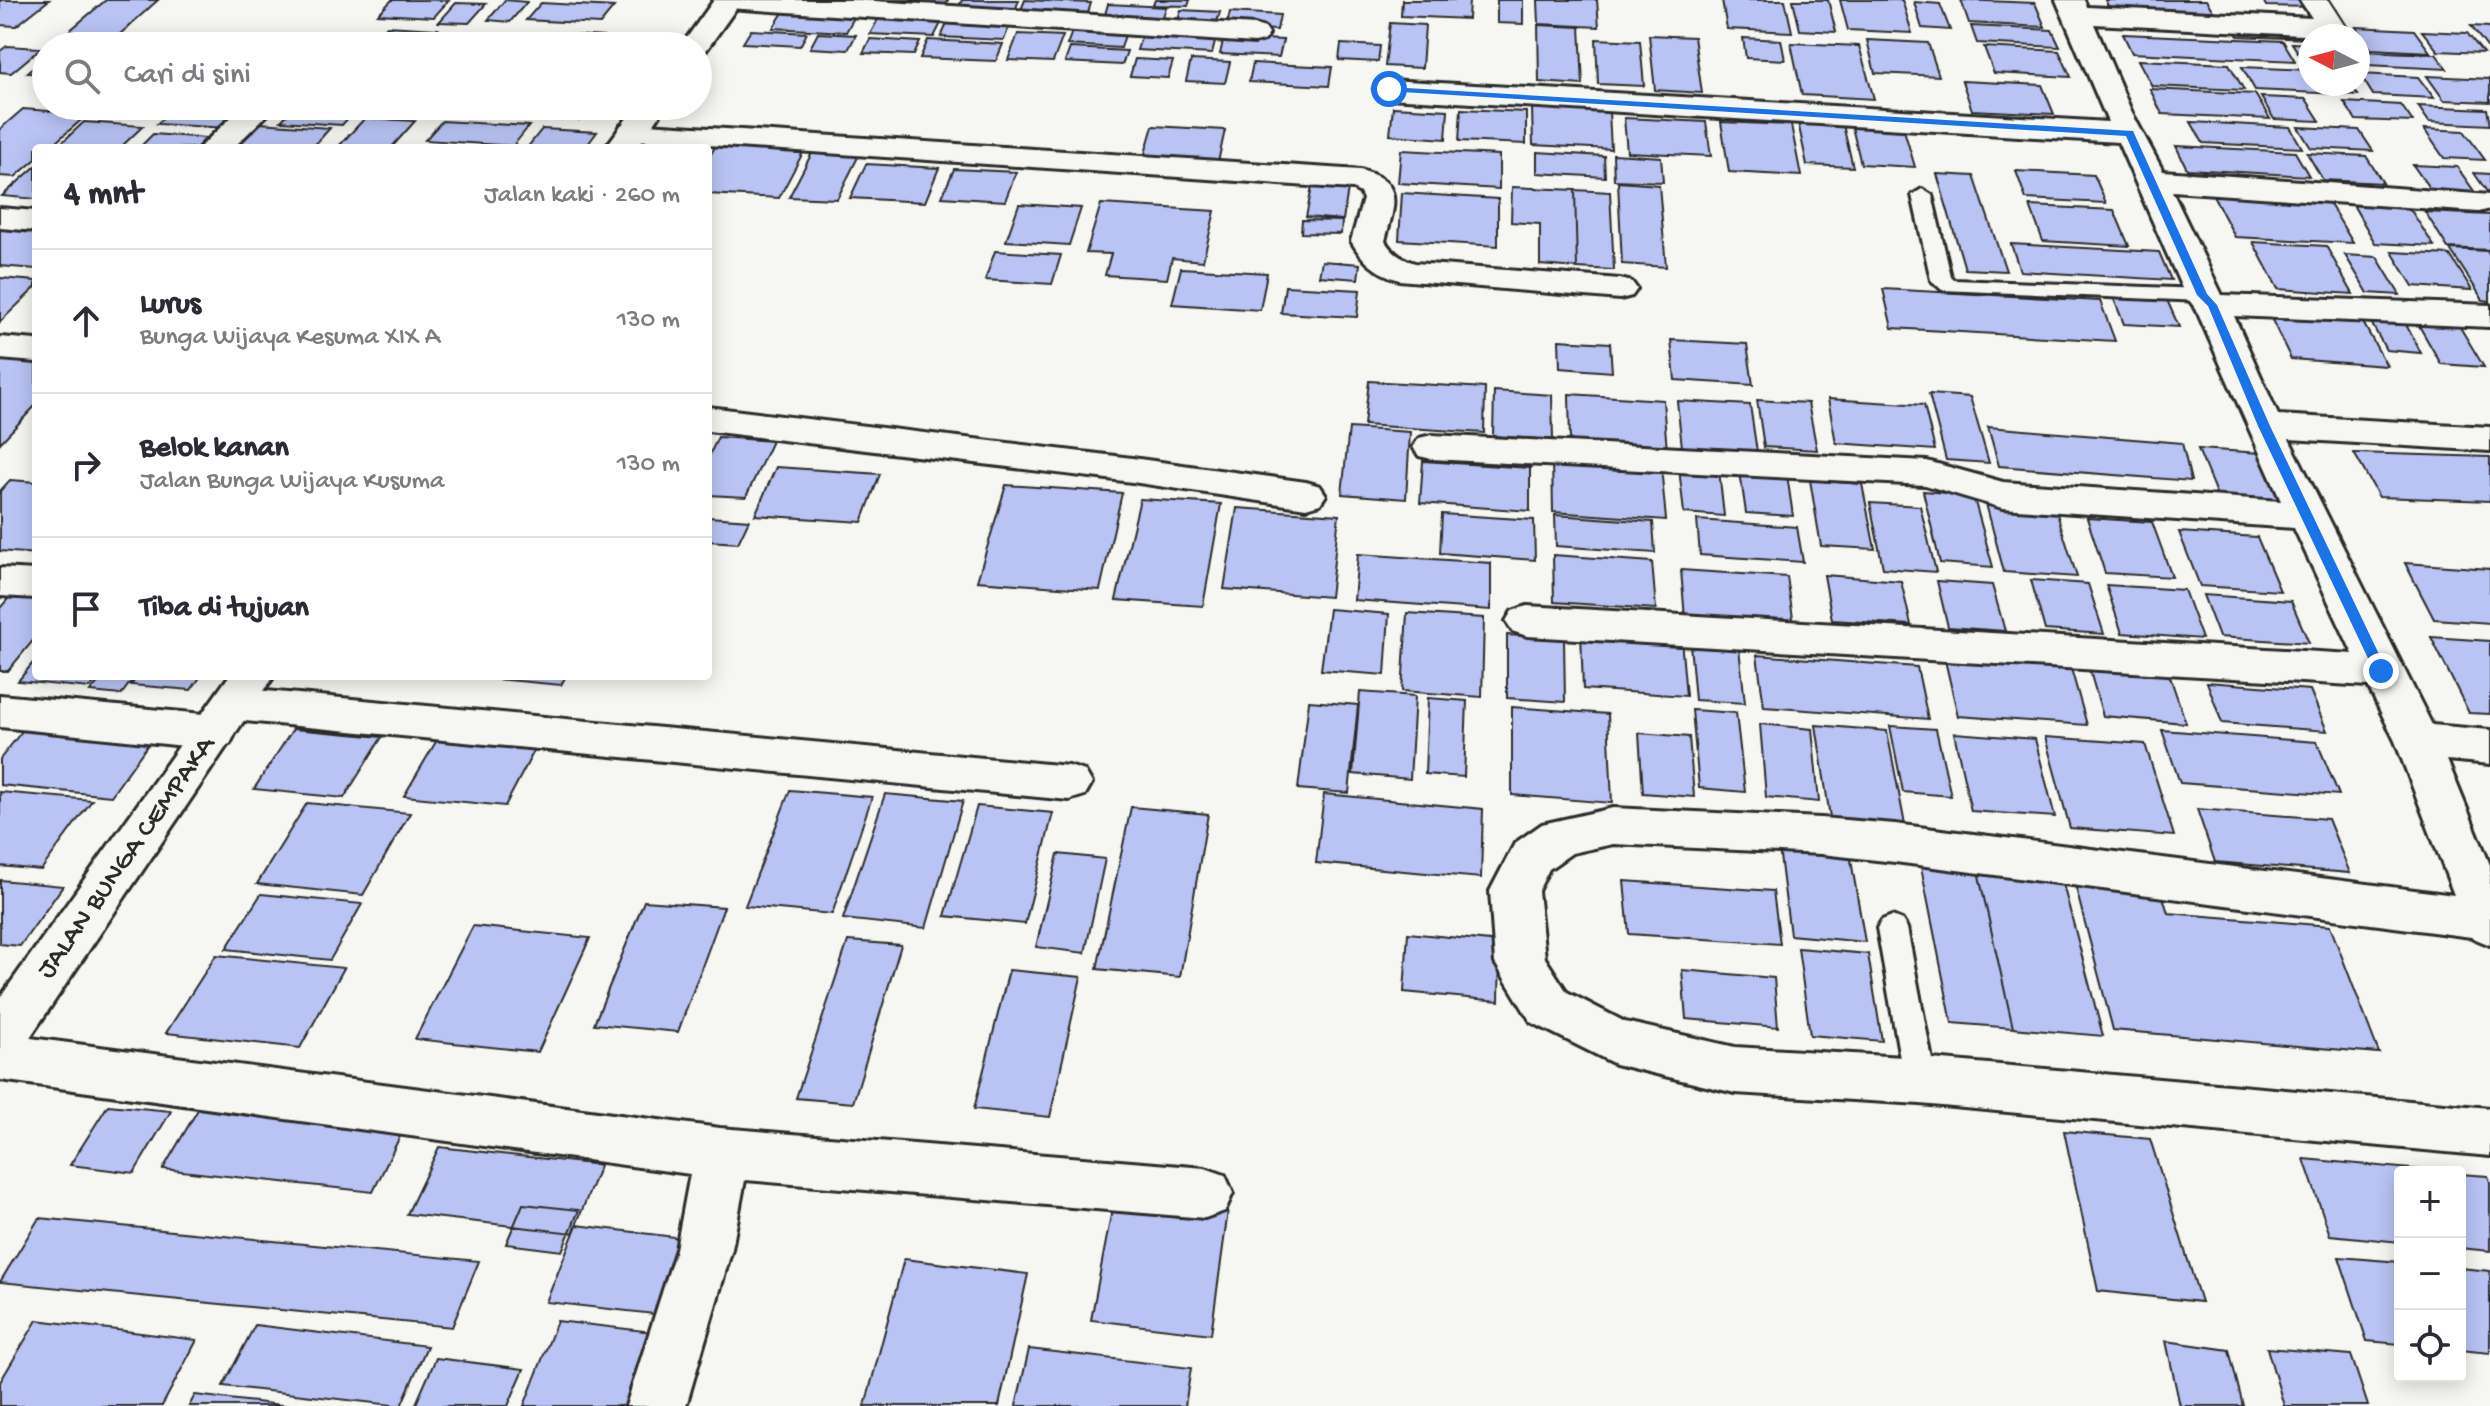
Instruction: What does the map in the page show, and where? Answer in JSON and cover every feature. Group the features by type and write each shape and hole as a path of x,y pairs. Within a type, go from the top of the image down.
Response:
{"street":[{"path":"705,32 728,0 1255,34"},
{"path":"2314,0 2332,28 2073,7 2117,113 2130,133 2264,426 2417,741 2489,922 1821,836 1613,826 1559,837 1532,856 1514,891 1520,963 1549,1007 1615,1042 1735,1070 1920,1081 2490,1132"},
{"path":"1389,89 2130,133"},
{"path":"219,144 246,120"},
{"path":"626,140 641,120"},
{"path":"626,140 699,144"},
{"path":"712,145 1360,180 1374,187 1379,199 1368,241 1376,255 1391,266 1430,276 1620,289"},
{"path":"2149,180 2479,202"},
{"path":"0,218 32,221"},
{"path":"2207,300 2490,316"},
{"path":"0,348 32,351"},
{"path":"712,419 1132,470 1306,495"},
{"path":"2264,426 2490,439"},
{"path":"1432,447 1927,473 2002,495 2307,516"},
{"path":"0,582 32,584"},
{"path":"1527,621 2381,671"},
{"path":"0,711 234,704 1069,783"},
{"name":"JALAN BUNGA CEMPAKA","path":"0,1039 234,704"},
{"path":"2417,741 2490,747"},
{"path":"0,1057 720,1153 1205,1193"},
{"path":"656,1406 675,1348 718,1186 720,1153"}],"lane":[{"path":"1922,195 1941,280 1949,286 2207,300"},
{"path":"1892,928 1920,1081"}],"building":[{"path":"0,0 49,0 16,26 0,25"},
{"path":"106,0 158,0 122,32 68,32"},
{"path":"392,0 449,0 434,17 378,14"},
{"path":"505,0 527,2 510,22 488,20"},
{"path":"888,0 948,0 943,9 885,6"},
{"path":"962,0 1019,0 1014,13 957,10"},
{"path":"1025,0 1091,3 1087,16 1020,12"},
{"path":"1155,0 1190,0 1188,6 1153,5"},
{"path":"1402,0 1469,0 1468,19 1401,16"},
{"path":"1497,0 1523,0 1523,24 1497,23"},
{"path":"1538,0 1597,0 1599,27 1539,24"},
{"path":"1722,0 1785,0 1792,32 1727,29"},
{"path":"1793,0 1828,0 1836,32 1800,30"},
{"path":"1840,0 1902,0 1912,33 1848,30"},
{"path":"1961,0 2035,3 2045,27 1969,23"},
{"path":"2105,0 2206,0 2218,19 2112,14"},
{"path":"2263,0 2305,0 2310,7 2266,6"},
{"path":"1914,2 1940,4 1950,30 1922,28"},
{"path":"456,3 486,4 469,23 439,22"},
{"path":"541,3 614,7 600,24 526,20"},
{"path":"1108,4 1166,7 1162,21 1104,18"},
{"path":"1181,10 1220,12 1216,25 1177,24"},
{"path":"784,11 856,14 846,32 773,28"},
{"path":"882,12 945,15 934,37 870,34"},
{"path":"1230,12 1280,15 1277,30 1226,28"},
{"path":"949,19 1011,22 1004,40 941,37"},
{"path":"1390,23 1425,25 1422,68 1385,66"},
{"path":"2230,24 2298,27 2298,38 2238,36"},
{"path":"1538,25 1580,27 1583,85 1539,82"},
{"path":"387,26 438,29 435,32 381,32"},
{"path":"1074,26 1127,28 1121,48 1067,45"},
{"path":"1971,26 2052,30 2060,47 1977,43"},
{"path":"2471,26 2490,27 2490,51"},
{"path":"2370,28 2414,30 2430,52 2371,49"},
{"path":"751,30 807,33 800,46 743,43"},
{"path":"1143,31 1217,34 1212,54 1137,50"},
{"path":"2422,31 2467,33 2483,53 2438,51"},
{"path":"818,33 856,35 848,50 810,48"},
{"path":"1018,34 1063,36 1053,62 1008,60"},
{"path":"2123,34 2283,41 2295,61 2132,53"},
{"path":"1649,35 1694,37 1702,93 1655,90"},
{"path":"1224,37 1283,40 1279,57 1220,54"},
{"path":"1743,38 1781,40 1785,60 1746,58"},
{"path":"870,39 920,42 914,55 863,53"},
{"path":"1596,39 1640,41 1644,86 1598,84"},
{"path":"928,40 1003,44 996,61 920,58"},
{"path":"1867,40 1928,43 1939,76 1875,73"},
{"path":"1791,43 1859,46 1874,99 1802,95"},
{"path":"1341,44 1380,46 1378,62 1339,60"},
{"path":"7,46 32,47 32,56 11,73 0,72 0,51"},
{"path":"1984,47 2059,51 2071,77 1994,73"},
{"path":"1070,48 1127,51 1122,65 1065,62"},
{"path":"2370,51 2436,54 2447,69 2370,65"},
{"path":"1135,59 1173,61 1168,78 1130,76"},
{"path":"1191,60 1230,62 1225,83 1186,81"},
{"path":"2138,60 2229,64 2244,90 2152,86"},
{"path":"1253,63 1332,67 1329,86 1249,82"},
{"path":"2242,67 2298,69 2298,92 2255,90"},
{"path":"2370,75 2418,77 2434,98 2373,95"},
{"path":"2427,76 2490,79 2490,102 2444,100"},
{"path":"1962,81 2042,85 2054,114 1972,110"},
{"path":"2150,89 2255,94 2270,119 2162,114"},
{"path":"2261,97 2306,99 2320,121 2274,119"},
{"path":"2344,102 2401,105 2413,122 2356,120"},
{"path":"2418,106 2487,109 2490,125 2429,122"},
{"path":"1393,107 1448,110 1446,139 1390,135"},
{"path":"1532,108 1609,112 1611,149 1533,145"},
{"path":"23,109 32,110 32,120 81,120 54,144 32,144 32,162 15,177 0,176 0,129"},
{"path":"1461,109 1526,112 1526,144 1459,141"},
{"path":"1624,118 1706,122 1711,156 1627,152"},
{"path":"161,120 236,120 228,128 157,124"},
{"path":"282,120 346,120 342,125"},
{"path":"363,120 415,121 395,144 341,144"},
{"path":"442,121 529,126 515,144 425,140"},
{"path":"84,122 143,126 124,144 60,144"},
{"path":"1721,122 1791,125 1801,176 1729,172"},
{"path":"1798,122 1843,125 1853,167 1807,165"},
{"path":"2191,122 2290,127 2302,148 2203,143"},
{"path":"260,123 330,128 316,144 240,144"},
{"path":"1153,126 1225,130 1218,162 1144,157"},
{"path":"1852,127 1904,130 1915,167 1861,164"},
{"path":"2298,127 2359,130 2373,151 2311,148"},
{"path":"542,129 597,132 588,144 530,144"},
{"path":"2424,129 2464,131 2485,160 2444,158"},
{"path":"153,134 207,138 200,144 143,144"},
{"path":"718,142 806,147 779,198 712,194 712,152"},
{"path":"2176,146 2295,152 2309,176 2187,169"},
{"path":"1401,150 1499,155 1499,189 1398,183"},
{"path":"813,151 860,153 837,199 789,197"},
{"path":"1537,152 1604,156 1605,177 1537,173"},
{"path":"2307,153 2366,156 2383,183 2323,180"},
{"path":"1613,154 1661,157 1663,182 1614,180"},
{"path":"866,164 939,168 925,202 850,198"},
{"path":"2413,165 2457,167 2476,194 2432,192"},
{"path":"954,169 1016,172 1005,201 942,197"},
{"path":"32,170 32,199 2,196"},
{"path":"2016,171 2094,175 2106,203 2026,199"},
{"path":"2474,173 2490,174 2490,196"},
{"path":"1937,174 1974,176 2006,271 1965,269"},
{"path":"1618,182 1659,185 1666,267 1622,264"},
{"path":"1312,187 1348,189 1343,220 1306,217"},
{"path":"1512,187 1575,190 1577,268 1540,265 1540,224 1511,222"},
{"path":"1575,190 1610,192 1614,270 1577,268"},
{"path":"1402,193 1498,199 1498,246 1399,240"},
{"path":"2213,195 2328,201 2353,243 2235,237"},
{"path":"2352,203 2408,206 2434,246 2375,243"},
{"path":"1019,204 1081,208 1069,245 1006,241"},
{"path":"1101,204 1215,211 1203,261 1172,258 1167,279 1105,275 1111,254 1086,253"},
{"path":"2030,206 2114,210 2129,246 2043,241"},
{"path":"2425,212 2490,215 2490,250 2448,248"},
{"path":"1302,220 1342,221 1341,234 1301,233"},
{"path":"0,221 32,224 32,269 0,266"},
{"path":"2253,242 2326,246 2353,294 2278,289"},
{"path":"2011,244 2159,252 2171,280 2020,271"},
{"path":"2450,249 2487,251 2490,256 2490,301 2483,300"},
{"path":"995,251 1061,255 1052,284 985,280"},
{"path":"2392,252 2450,255 2472,290 2413,286"},
{"path":"2345,255 2377,257 2400,295 2368,293"},
{"path":"1322,261 1360,264 1358,279 1319,276"},
{"path":"1181,268 1267,273 1260,310 1172,304"},
{"path":"0,278 32,281 32,291 0,322"},
{"path":"1285,286 1360,290 1357,317 1281,313"},
{"path":"1883,289 2100,301 2115,341 1892,328"},
{"path":"2113,297 2167,300 2179,327 2124,324"},
{"path":"2268,312 2361,319 2387,366 2291,359"},
{"path":"2367,315 2402,317 2421,353 2386,350"},
{"path":"2414,317 2455,319 2484,367 2441,364"},
{"path":"1559,340 1610,343 1612,372 1560,368"},
{"path":"1671,340 1747,344 1753,385 1675,380"},
{"path":"0,352 32,355 32,409 0,443"},
{"path":"1369,381 1485,388 1484,433 1364,425"},
{"path":"1494,391 1552,395 1553,440 1493,436"},
{"path":"1569,394 1663,400 1667,451 1570,445"},
{"path":"1929,394 1970,397 1989,463 1946,460"},
{"path":"1828,399 1924,405 1935,450 1836,443"},
{"path":"1757,400 1808,403 1817,450 1764,447"},
{"path":"1677,401 1750,405 1757,452 1682,447"},
{"path":"1988,427 2182,443 2191,481 1999,466"},
{"path":"1349,428 1410,432 1406,499 1342,494"},
{"path":"718,437 772,441 746,497 712,495 712,450"},
{"path":"2198,449 2262,453 2283,501 2217,496"},
{"path":"2354,453 2490,457 2490,501 2379,497"},
{"path":"1552,459 1661,466 1666,520 1553,512"},
{"path":"1423,461 1530,468 1530,511 1420,503"},
{"path":"776,467 880,474 862,522 755,515"},
{"path":"1679,468 1719,470 1724,516 1684,513"},
{"path":"1740,472 1787,475 1793,516 1746,513"},
{"path":"10,480 32,482 32,554 0,551 0,491"},
{"path":"1810,480 1862,484 1875,549 1821,546"},
{"path":"1006,485 1122,493 1100,590 977,581"},
{"path":"1923,491 1973,495 1993,567 1940,563"},
{"path":"1140,499 1221,504 1203,606 1116,600"},
{"path":"1985,500 2054,504 2077,577 2004,572"},
{"path":"1870,503 1920,506 1936,572 1883,568"},
{"path":"1237,508 1339,515 1330,597 1224,589"},
{"path":"1442,514 1534,520 1535,560 1440,553"},
{"path":"1555,515 1653,522 1655,553 1556,546"},
{"path":"712,517 749,520 738,543 712,541"},
{"path":"2087,518 2152,522 2172,577 2105,573"},
{"path":"1697,520 1797,527 1803,562 1700,555"},
{"path":"2179,532 2257,537 2280,591 2200,586"},
{"path":"1358,554 1491,563 1491,610 1354,600"},
{"path":"1553,555 1652,562 1656,609 1554,602"},
{"path":"2405,563 2490,569 2490,623 2434,619"},
{"path":"1681,570 1787,577 1794,625 1685,618"},
{"path":"1824,575 1901,581 1911,625 1832,620"},
{"path":"2031,580 2088,584 2104,634 2045,630"},
{"path":"1937,581 1992,585 2005,631 1948,627"},
{"path":"2106,585 2184,590 2202,639 2122,633"},
{"path":"13,593 32,595 32,642 8,671 0,671 0,608"},
{"path":"2203,595 2291,601 2309,643 2219,637"},
{"path":"1329,609 1389,614 1385,675 1321,670"},
{"path":"1407,613 1484,618 1482,697 1402,691"},
{"path":"1581,631 1681,639 1686,696 1583,689"},
{"path":"1507,635 1564,639 1565,702 1507,698"},
{"path":"2431,637 2490,641 2490,714 2469,713"},
{"path":"1690,644 1739,648 1745,703 1695,700"},
{"path":"1757,655 1917,667 1928,719 1764,707"},
{"path":"1944,656 2070,665 2087,725 1958,716"},
{"path":"32,664 32,680 96,680 90,688 18,681"},
{"path":"2089,668 2169,674 2186,723 2103,716"},
{"path":"100,680 132,680 121,695 90,692"},
{"path":"135,680 198,680 191,690 131,685"},
{"path":"507,680 564,680 561,685"},
{"path":"2207,682 2310,690 2327,731 2222,723"},
{"path":"1360,692 1415,696 1410,779 1353,774"},
{"path":"1428,698 1467,701 1464,777 1425,774"},
{"path":"1309,701 1358,705 1349,793 1298,789"},
{"path":"1512,707 1608,714 1612,803 1512,795"},
{"path":"1692,710 1736,713 1745,792 1699,788"},
{"path":"30,721 156,733 111,796 0,785 0,759"},
{"path":"1760,724 1812,729 1819,802 1766,797"},
{"path":"1816,725 1887,731 1906,830 1831,824"},
{"path":"1890,726 1936,729 1951,796 1903,792"},
{"path":"293,729 382,737 344,798 254,789"},
{"path":"2162,730 2317,742 2339,795 2180,783"},
{"path":"1639,733 1689,737 1694,797 1643,793"},
{"path":"1954,733 2035,739 2055,817 1971,811"},
{"path":"2045,737 2145,744 2174,836 2070,828"},
{"path":"437,740 535,749 505,806 404,796"},
{"path":"790,790 872,797 832,914 745,906"},
{"path":"0,792 92,800 41,870 0,866"},
{"path":"885,794 963,801 926,928 843,919"},
{"path":"1324,794 1483,809 1481,878 1316,863"},
{"path":"307,803 410,813 363,895 257,884"},
{"path":"977,806 1053,813 1025,924 945,916"},
{"path":"1131,807 1208,814 1180,977 1097,969"},
{"path":"2197,809 2328,819 2350,873 2215,862"},
{"path":"1779,848 1850,854 1865,942 1790,935"},
{"path":"1058,854 1105,859 1085,953 1036,947"},
{"path":"1919,857 1976,862 2013,1028 1952,1023"},
{"path":"1976,862 2059,869 2103,1036 2013,1028"},
{"path":"2073,877 2159,884 2168,913 2330,926 2379,1053 2113,1030"},
{"path":"0,880 63,886 20,946 0,944"},
{"path":"1624,881 1773,891 1780,944 1629,934"},
{"path":"261,894 362,904 330,960 226,949"},
{"path":"644,901 724,907 678,1032 594,1024"},
{"path":"473,926 590,938 538,1052 415,1039"},
{"path":"1408,933 1500,942 1499,1001 1404,992"},
{"path":"848,941 901,945 853,1103 796,1098"},
{"path":"1798,948 1868,954 1882,1041 1810,1035"},
{"path":"216,955 344,968 300,1048 166,1033"},
{"path":"1009,970 1081,977 1050,1117 974,1109"},
{"path":"1682,970 1774,978 1778,1027 1686,1019"},
{"path":"108,1105 171,1111 134,1173 70,1165"},
{"path":"200,1106 404,1128 373,1192 163,1169"},
{"path":"2064,1131 2150,1139 2201,1302 2098,1291"},
{"path":"439,1147 600,1165 573,1233 407,1214"},
{"path":"2304,1159 2394,1167 2394,1241 2330,1235"},
{"path":"2466,1174 2488,1176 2490,1182 2490,1251 2466,1249"},
{"path":"1114,1199 1228,1211 1211,1334 1091,1320"},
{"path":"523,1204 579,1210 562,1251 506,1244"},
{"path":"39,1218 479,1261 452,1327 0,1282"},
{"path":"577,1225 699,1240 672,1316 546,1302"},
{"path":"2339,1257 2394,1262 2394,1343 2367,1341"},
{"path":"904,1259 1028,1274 999,1406 865,1406"},
{"path":"2466,1269 2490,1271 2490,1353 2466,1351"},
{"path":"37,1320 197,1340 162,1406 0,1406 0,1382"},
{"path":"557,1321 671,1334 647,1406 524,1406"},
{"path":"255,1325 427,1346 401,1406 223,1386"},
{"path":"2166,1341 2229,1350 2243,1406 2180,1406"},
{"path":"2267,1348 2351,1355 2368,1406 2284,1406"},
{"path":"1029,1349 1191,1368 1185,1406 1016,1406"},
{"path":"436,1358 524,1369 508,1406 415,1406"},
{"path":"195,1395 289,1406 189,1406"}],"route":[{"path":"1389,89 2130,133 2202,295 2212,305 2264,426 2381,671"}]}
